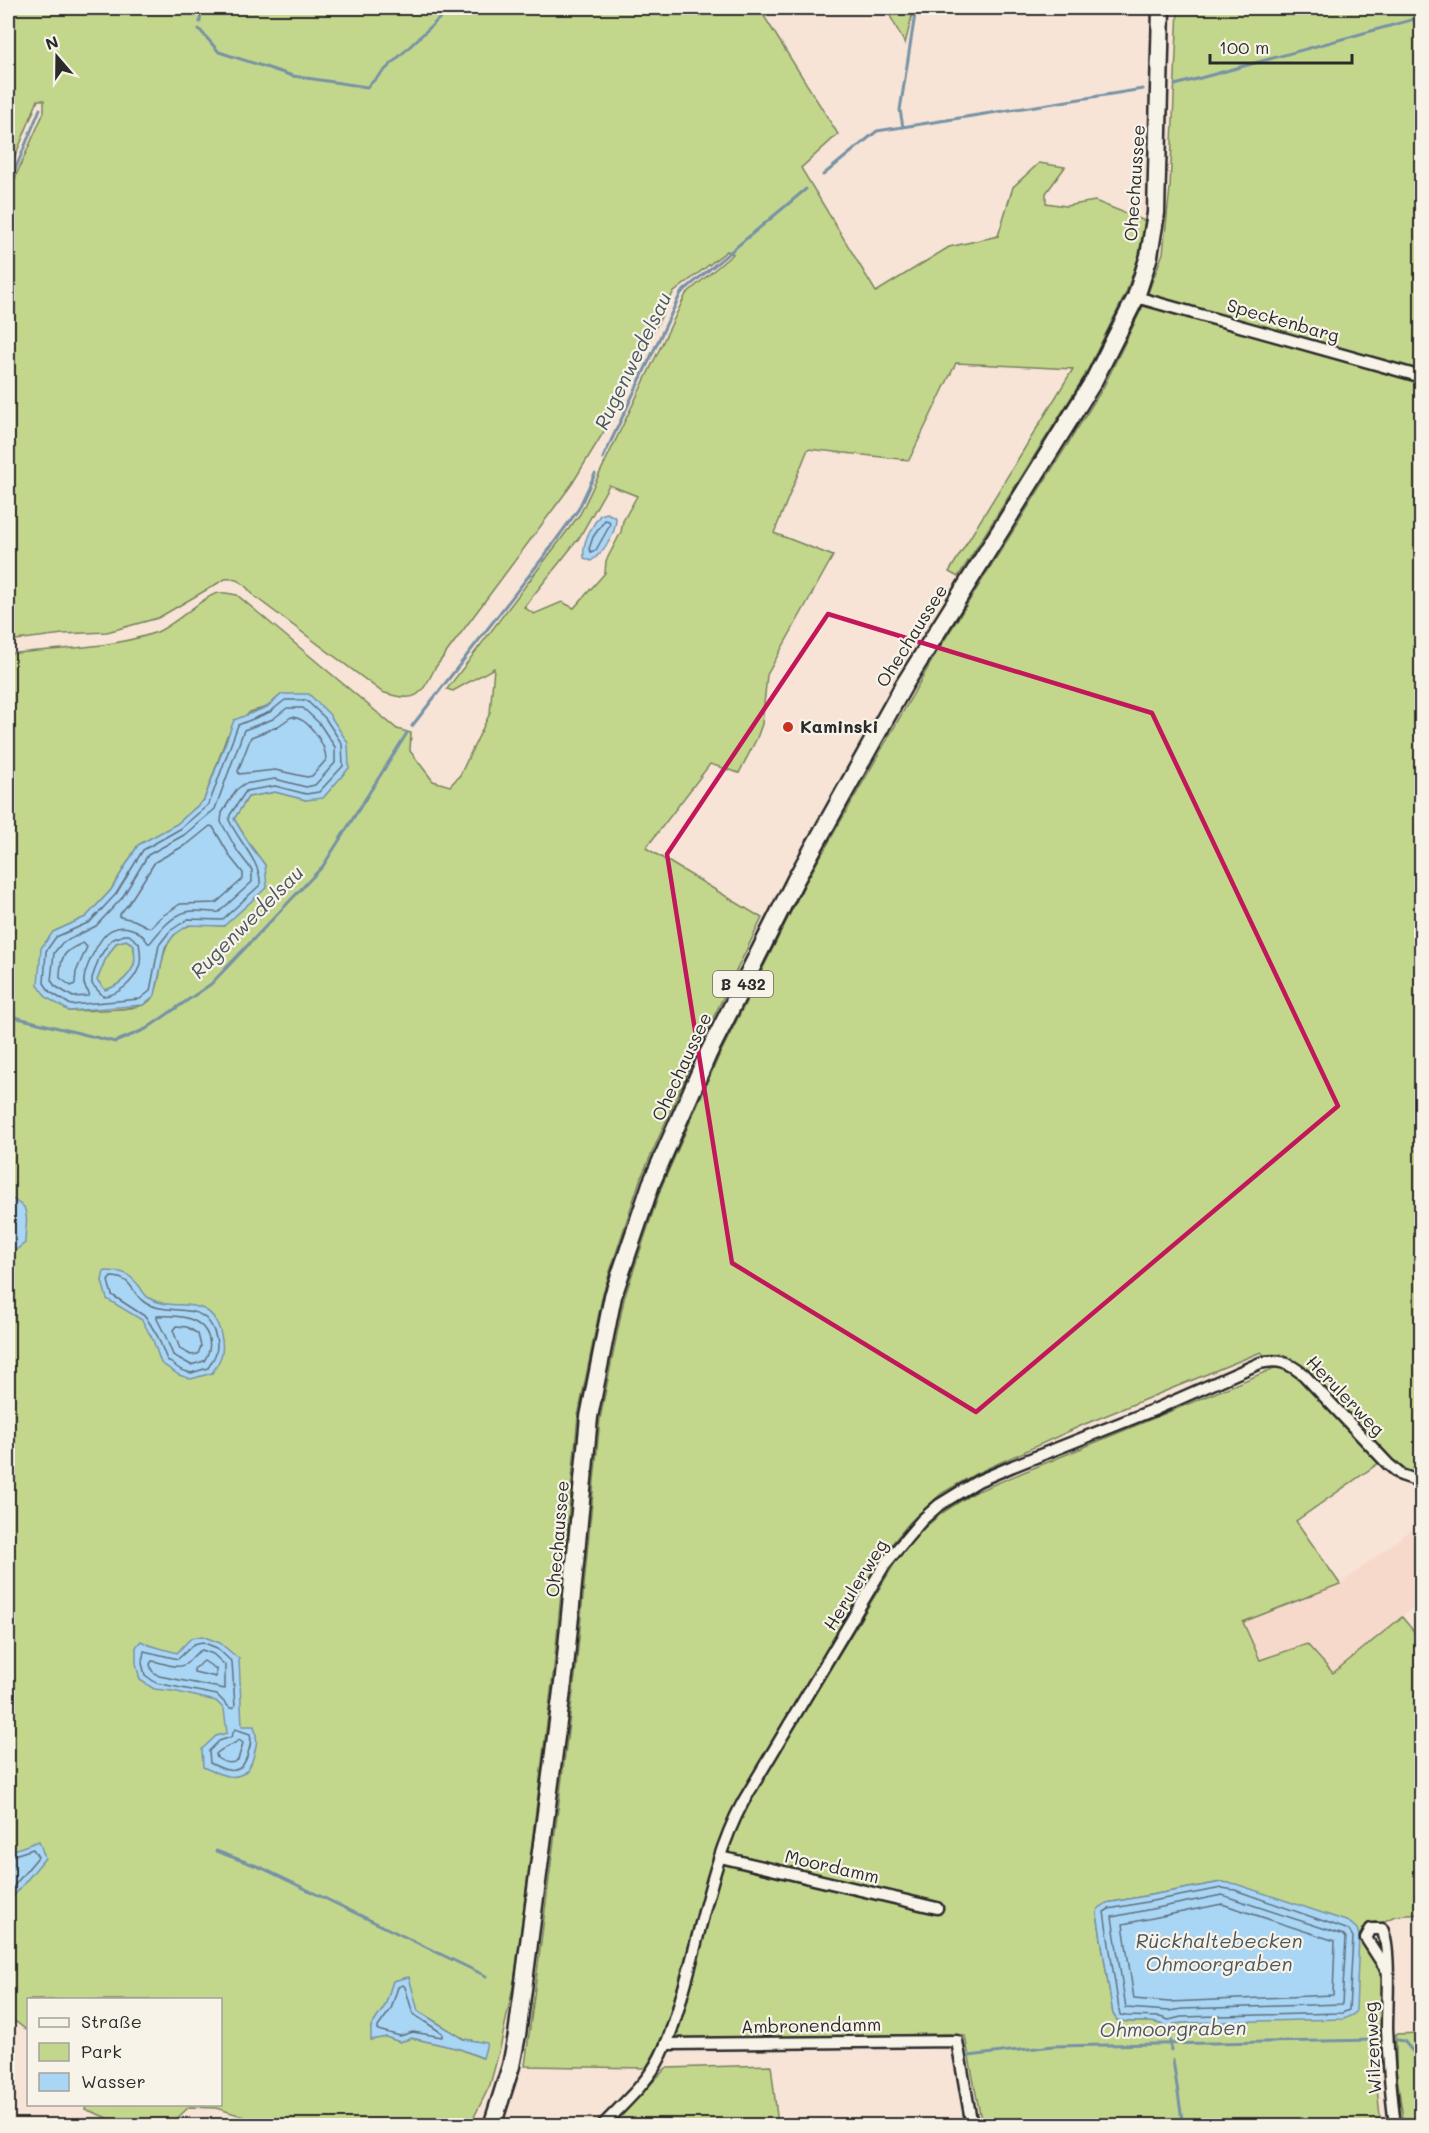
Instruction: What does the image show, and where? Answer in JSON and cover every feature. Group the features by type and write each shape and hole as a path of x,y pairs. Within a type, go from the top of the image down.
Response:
{"main road":[{"name":"Ohechaussee","path":"502,2090 511,2066 517,2035 564,1680 589,1417 614,1296 651,1184 708,1054 796,879 904,685 1094,382 1136,297 1149,256 1156,213 1161,8"},
{"name":"B 432","path":"482,2126 502,2090"},
{"name":"B 432","path":"492,2126 502,2090"}],"street":[{"name":"Speckenbarg","path":"1136,297 1422,377"},
{"name":"Herulerweg","path":"602,2126 650,2075 666,2044 732,1822 885,1564 922,1520 939,1505 964,1489 1013,1466 1272,1360 1291,1365 1304,1375 1388,1464 1401,1475 1422,1482"},
{"name":"Moordamm","path":"720,1857 937,1908"},
{"name":"Wilzenweg","path":"1386,1969 1387,2037 1395,2126"},
{"name":"Ambronendamm","path":"666,2044 957,2041 972,2126"}],"highlighted area":[{"path":"828,614 1152,713 1338,1106 976,1412 732,1263 667,854"}],"shaded area":[{"path":"1421,1522 1421,1601 1333,1673 1307,1644 1260,1660 1243,1622 1340,1584"}],"green space":[{"path":"8,8 689,8 693,15 738,8 759,8 838,134 801,168 876,292 949,247 998,236 1013,187 1039,163 1065,167 1046,193 1046,203 1066,206 1095,201 1145,221 1139,255 1126,293 1084,377 958,577 949,572 1073,369 956,363 909,460 808,449 774,533 833,556 767,675 762,724 739,773 710,764 646,848 762,918 698,1049 640,1180 603,1293 578,1416 554,1667 515,1977 490,2085 470,2125 271,2125 216,2108 189,2107 170,2125 125,2125 85,2109 86,2106 222,2106 222,1998 27,1998 27,2030 16,2022 8,2026 8,654 102,645 139,638 164,628 213,595 224,593 237,595 397,729 411,733 410,751 433,781 450,786 460,775 490,713 494,668 453,691 447,689 580,514 686,294 733,254 727,251 673,293 603,433 572,484 435,668 421,692 416,695 403,697 382,692 234,579 225,579 158,618 107,632 63,634 8,641 8,202 17,173 44,112 44,100 38,100 8,174","holes":["609,485 637,496 623,521 621,532 606,561 605,573 574,608 562,602 534,614 524,607 579,538","282,694 306,800 275,792 248,797 234,819 265,865 224,926 192,925 176,933 168,943 156,990 151,999 143,1005 107,1010 69,1011 53,932 86,917 111,890 138,845 177,824 204,800 227,736 250,712 267,707","385,2006 418,2011 464,2039 486,2043 482,2058 460,2049 412,2038 400,2042 386,2037 371,2027"]},
{"path":"886,8 914,8 905,44"},
{"path":"1178,8 1421,8 1421,1488 1379,1463 1296,1521 1340,1584 1243,1622 1260,1660 1307,1644 1333,1673 1402,1617 1421,1640 1421,1914 1395,1916 1381,1923 1374,1922 1364,1929 1362,1936 1381,1970 1383,1979 1385,2051 1373,2051 1381,2125 982,2125 965,2036 949,2034 675,2039 726,1853 744,1811 907,1543 942,1513 973,1493 1275,1368 1261,1352 1085,1424 977,1473 942,1493 910,1522 886,1551 732,1810 717,1849 663,2038 646,2068 525,2066 576,1669 600,1419 624,1299 661,1188 718,1058 805,884 937,652 1103,388 1143,306 1163,253 1170,188","holes":["1222,1882 1182,2023 1174,2024 1170,2029 1158,2023 1117,2020 1113,2014 1097,1913 1107,1903"]},
{"path":"126,940 134,945 134,965 122,981 105,990 97,980 105,960 116,943"},
{"path":"1421,2033 1421,2125 1404,2125 1396,2070 1396,2034"},
{"path":"771,2065 778,2125 612,2125 666,2068"}],"water":[{"path":"607,513 616,518 612,536 605,548 591,561 584,558 586,540 600,515"},
{"path":"282,694 309,694 329,714 348,743 349,768 323,798 306,800 275,792 248,797 234,819 265,865 267,887 224,926 189,925 174,935 165,947 155,995 143,1005 69,1011 46,997 38,985 41,948 53,932 86,917 111,890 138,845 177,824 204,800 234,720 267,707","holes":["126,940 134,945 135,961 129,974 114,987 105,990 97,980 105,960 116,943"]},
{"path":"8,1196 24,1207 27,1220 25,1243 8,1253"},
{"path":"104,1271 121,1272 128,1275 148,1297 159,1302 191,1306 209,1312 216,1321 223,1346 220,1359 212,1373 191,1379 179,1375 161,1363 153,1340 142,1320 107,1299 102,1281"},
{"path":"202,1636 220,1643 239,1659 242,1726 254,1726 257,1742 249,1767 239,1776 225,1775 203,1767 202,1749 216,1736 227,1733 224,1709 216,1701 154,1689 140,1680 136,1663 136,1647 141,1641 177,1653 191,1638"},
{"path":"39,1841 45,1858 8,1903 8,1852"},
{"name":"Rückhaltebecken Ohmoorgraben","path":"1222,1882 1236,1884 1349,1922 1357,1929 1359,1935 1354,2014 1344,2019 1182,2023 1174,2024 1170,2029 1158,2023 1117,2020 1113,2014 1098,1909 1107,1903"},
{"path":"409,1977 418,2011 463,2039 487,2043 483,2058 460,2049 412,2038 400,2042 386,2037 371,2040 371,2027 385,2006 393,1981"}],"waterway":[{"path":"200,22 201,8"},
{"path":"903,127 900,110 916,8"},
{"path":"199,29 219,52 293,76 367,87 442,16"},
{"name":"Rugenwedelsau","path":"1175,85 1422,17"},
{"name":"Rugenwedelsau","path":"823,175 877,131 1143,89"},
{"path":"8,187 40,109"},
{"name":"Rugenwedelsau","path":"603,458 681,293 806,189"},
{"name":"Rugenwedelsau","path":"412,726 578,510 595,474"},
{"name":"Rugenwedelsau","path":"14,1017 115,1042 146,1029 211,984 323,866 407,733"},
{"path":"216,1851 262,1868 486,1976"},
{"name":"Ohmoorgraben","path":"1170,2040 1171,2050"},
{"name":"Ohmoorgraben","path":"969,2056 1053,2046 1378,2040"},
{"name":"Ohmoorgraben","path":"1398,2040 1404,2041 1415,2054 1422,2054"},
{"path":"1173,2060 1183,2126"}],"place":[{"name":"Kaminski","path":"788,727"}]}
